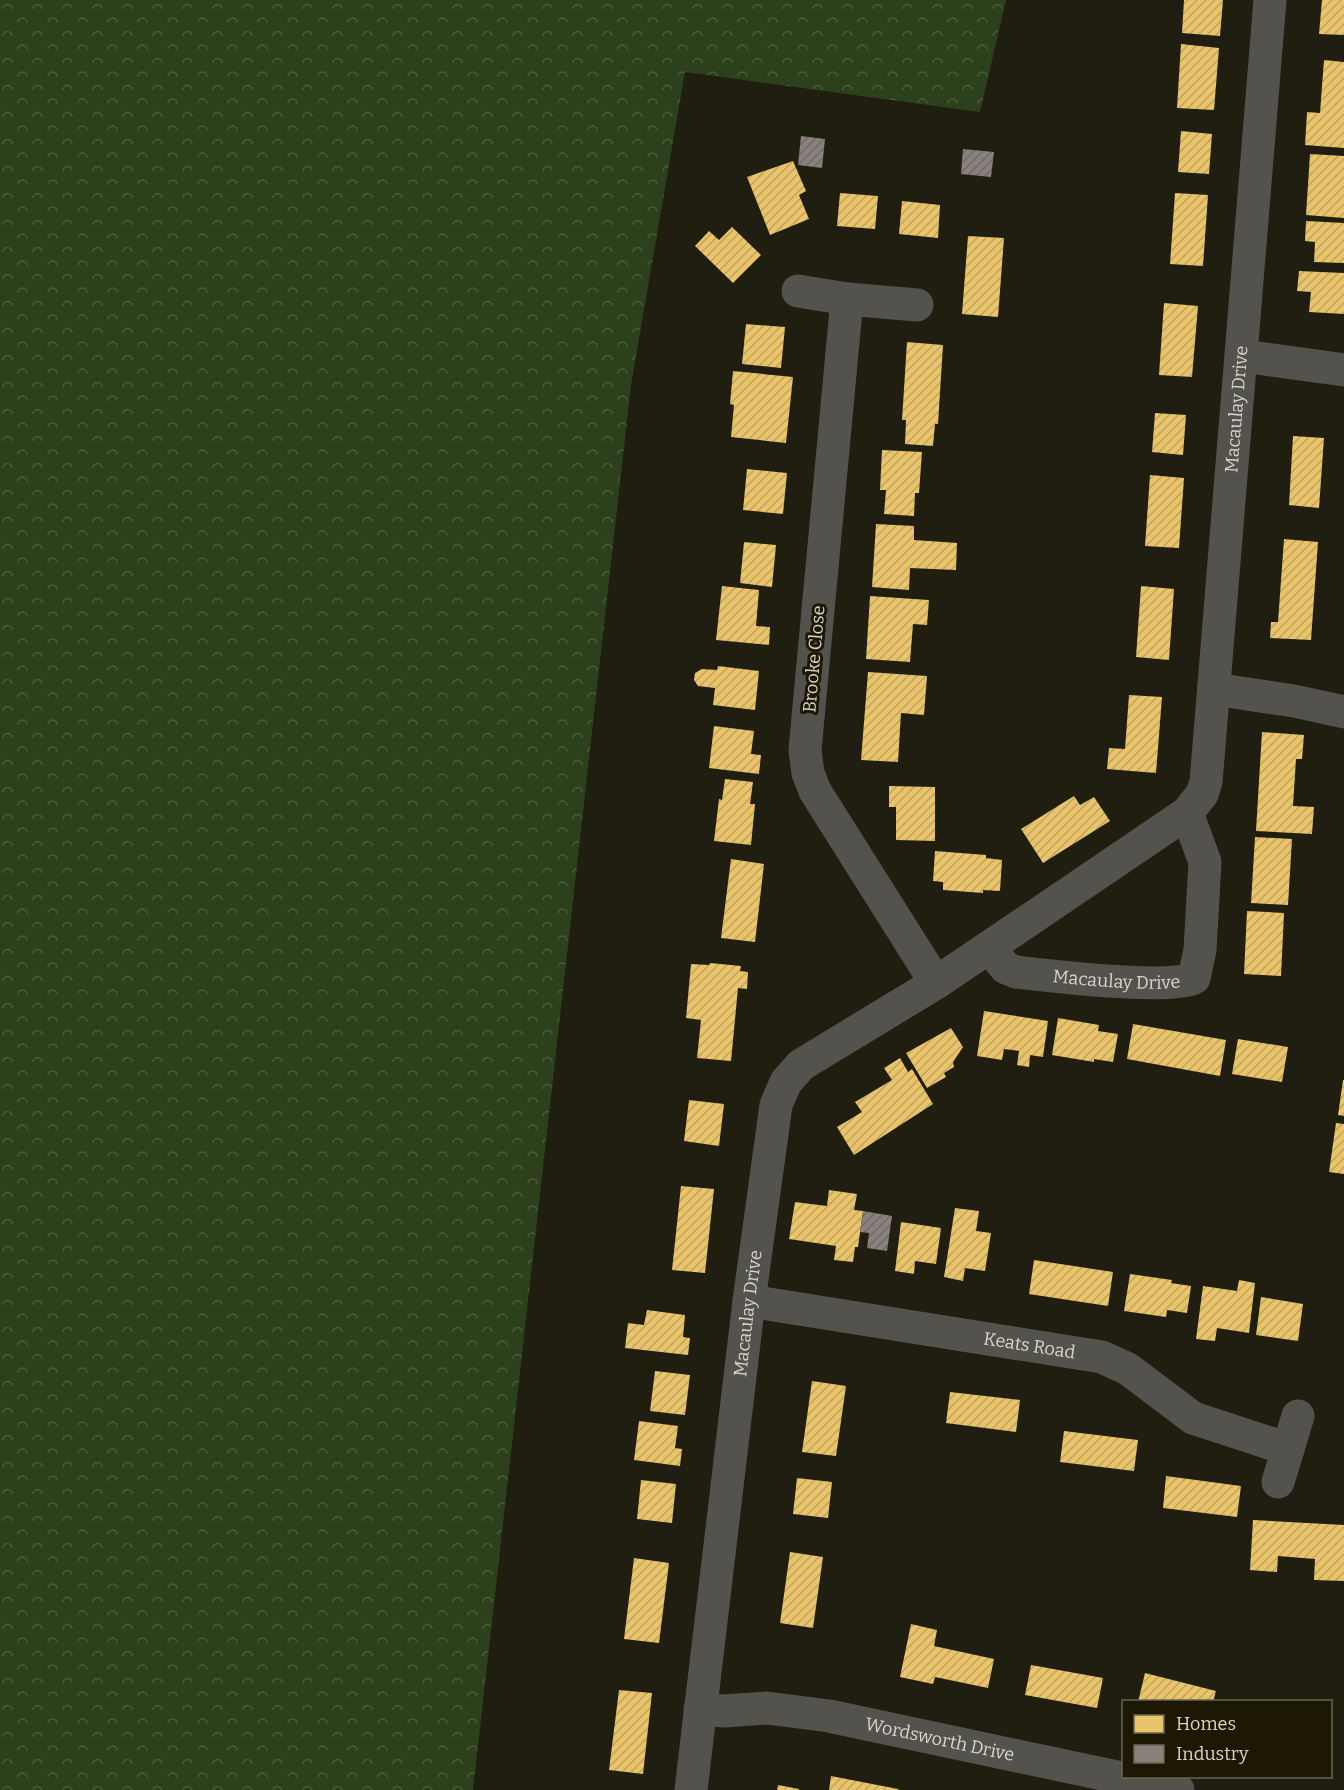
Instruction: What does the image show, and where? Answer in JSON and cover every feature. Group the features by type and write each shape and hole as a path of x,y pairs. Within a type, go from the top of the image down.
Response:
{"street":[{"name":"Macaulay Drive","path":"691,1790 749,1301 776,1105 786,1082 801,1065 820,1052 936,983 1187,813 1202,794 1206,782 1243,356 1270,0"},
{"path":"798,291 847,299 917,305"},
{"name":"Brooke Close","path":"847,299 806,750 808,773 815,791 936,983"},
{"path":"1243,356 1344,370"},
{"path":"1214,689 1294,701 1344,712"},
{"name":"Macaulay Drive","path":"988,948 1006,968 1016,972 1156,982 1183,982 1194,978 1200,950 1205,862 1187,813"},
{"name":"Keats Road","path":"749,1301 1102,1357 1128,1370 1193,1418 1288,1449"},
{"path":"1278,1482 1298,1416"},
{"name":"Wordsworth Drive","path":"700,1709 724,1711 767,1708 829,1716 1173,1789"}],"green space":[{"path":"0,0 1006,0 980,112 685,72 631,385 473,1790 0,1790"}],"building: Homes":[{"path":"1184,0 1223,0 1220,36 1182,33"},
{"path":"1322,0 1344,0 1344,35 1319,34"},
{"path":"1181,44 1219,48 1214,110 1177,108"},
{"path":"1324,60 1344,62 1344,148 1305,145 1307,112 1320,113"},
{"path":"1181,131 1212,134 1209,174 1178,172"},
{"path":"1310,154 1344,156 1344,218 1306,215"},
{"path":"793,161 806,191 799,195 809,219 770,235 747,177"},
{"path":"840,193 878,196 875,229 837,226"},
{"path":"1175,193 1208,195 1203,266 1170,264"},
{"path":"902,201 940,205 938,238 899,234"},
{"path":"1306,221 1344,223 1344,263 1314,262 1315,242 1305,241"},
{"path":"732,227 761,255 733,283 695,246 709,231 719,240"},
{"path":"968,236 1004,238 998,317 962,314"},
{"path":"1299,271 1344,273 1344,314 1309,312 1311,292 1297,291"},
{"path":"1164,303 1198,306 1192,377 1159,375"},
{"path":"746,324 785,327 781,368 742,364"},
{"path":"907,342 943,345 938,424 935,424 933,446 905,444 906,420 902,420"},
{"path":"733,371 793,377 786,443 731,437 734,405 730,404"},
{"path":"1155,413 1186,415 1183,455 1152,452"},
{"path":"1293,436 1324,438 1319,508 1289,505"},
{"path":"882,450 922,452 919,493 915,493 914,516 884,514 886,490 880,490"},
{"path":"747,469 787,473 783,514 743,510"},
{"path":"1150,475 1184,478 1179,548 1145,546"},
{"path":"876,524 914,526 914,540 957,543 956,570 910,568 909,590 872,587"},
{"path":"1284,539 1318,542 1311,640 1270,638 1271,622 1278,622"},
{"path":"744,542 776,545 772,587 740,583"},
{"path":"722,586 759,590 756,626 770,627 769,645 716,640"},
{"path":"1141,586 1174,589 1169,660 1136,657"},
{"path":"870,596 929,600 927,625 913,624 910,662 866,659"},
{"path":"718,666 759,671 755,710 713,705 715,688 698,686 694,680 695,673 702,669 717,670"},
{"path":"868,672 927,676 924,715 901,713 898,762 861,760"},
{"path":"1129,695 1162,697 1156,773 1107,769 1109,748 1125,749"},
{"path":"714,726 754,731 751,754 761,755 759,774 709,768"},
{"path":"1262,732 1304,735 1302,759 1296,759 1293,806 1314,807 1312,834 1256,831"},
{"path":"725,779 753,782 750,804 755,804 751,845 714,841 719,799 722,800"},
{"path":"889,786 935,787 935,841 896,840 896,807 889,807"},
{"path":"1074,796 1080,805 1094,797 1110,821 1043,863 1021,829"},
{"path":"1255,837 1292,839 1288,905 1251,903"},
{"path":"935,851 986,855 986,858 1002,860 1000,891 983,890 983,893 943,890 943,882 933,881"},
{"path":"731,859 764,864 755,942 721,938"},
{"path":"1247,911 1284,913 1281,976 1244,974"},
{"path":"710,963 741,966 740,971 748,972 747,989 738,988 731,1061 697,1058 701,1020 686,1018 691,964 709,965"},
{"path":"984,1011 1048,1021 1043,1057 1030,1055 1029,1067 1017,1065 1019,1051 1004,1049 1002,1060 977,1056"},
{"path":"1058,1018 1099,1025 1098,1031 1118,1034 1113,1062 1094,1059 1094,1062 1052,1055"},
{"path":"1133,1024 1226,1040 1220,1076 1127,1059"},
{"path":"951,1028 963,1047 953,1062 954,1067 944,1073 946,1077 927,1088 906,1053"},
{"path":"1238,1039 1288,1047 1282,1082 1232,1074"},
{"path":"900,1058 908,1072 912,1069 933,1104 854,1155 837,1127 862,1112 855,1102 892,1080 884,1068"},
{"path":"1344,1080 1344,1116 1338,1115"},
{"path":"689,1100 724,1104 719,1146 684,1141"},
{"path":"1336,1123 1344,1124 1344,1174 1329,1172"},
{"path":"681,1186 714,1189 705,1273 672,1270"},
{"path":"829,1190 857,1194 854,1210 863,1211 858,1247 855,1247 853,1262 834,1260 836,1246 789,1239 795,1202 827,1206"},
{"path":"955,1208 979,1211 976,1231 991,1233 985,1271 965,1268 963,1281 944,1277"},
{"path":"901,1222 941,1228 936,1264 915,1261 914,1274 895,1271"},
{"path":"1034,1260 1113,1272 1108,1306 1029,1294"},
{"path":"1130,1274 1172,1280 1171,1283 1191,1286 1187,1313 1167,1310 1166,1317 1124,1311"},
{"path":"1239,1280 1255,1283 1249,1333 1217,1328 1215,1341 1196,1339 1203,1286 1237,1291"},
{"path":"1261,1297 1303,1304 1298,1341 1256,1335"},
{"path":"647,1310 685,1315 683,1337 690,1338 688,1355 625,1348 628,1323 644,1325"},
{"path":"655,1371 690,1375 685,1415 650,1411"},
{"path":"812,1381 846,1386 836,1456 802,1452"},
{"path":"950,1392 1020,1400 1016,1432 946,1423"},
{"path":"639,1421 678,1426 675,1448 682,1449 680,1466 634,1460"},
{"path":"1064,1431 1138,1440 1134,1471 1060,1462"},
{"path":"1166,1476 1241,1486 1237,1517 1163,1508"},
{"path":"797,1478 832,1482 828,1518 793,1514"},
{"path":"641,1480 676,1484 672,1523 637,1519"},
{"path":"1253,1520 1344,1525 1344,1581 1314,1580 1315,1559 1278,1556 1277,1572 1250,1570"},
{"path":"790,1552 823,1557 813,1628 780,1623"},
{"path":"634,1558 669,1563 659,1643 624,1639"},
{"path":"911,1624 937,1630 934,1646 994,1659 988,1688 935,1677 933,1684 900,1677"},
{"path":"1031,1665 1103,1678 1097,1708 1025,1695"},
{"path":"1145,1673 1216,1691 1214,1700 1138,1700"},
{"path":"619,1690 652,1693 643,1774 609,1770"},
{"path":"831,1776 898,1789 898,1790 829,1790"},
{"path":"778,1785 799,1789 799,1790 777,1790"}],"building: Industry":[{"path":"801,136 825,139 822,168 798,165"},
{"path":"963,149 994,152 991,177 961,174"},
{"path":"863,1211 892,1216 887,1251 867,1248 869,1233 860,1232"}]}
